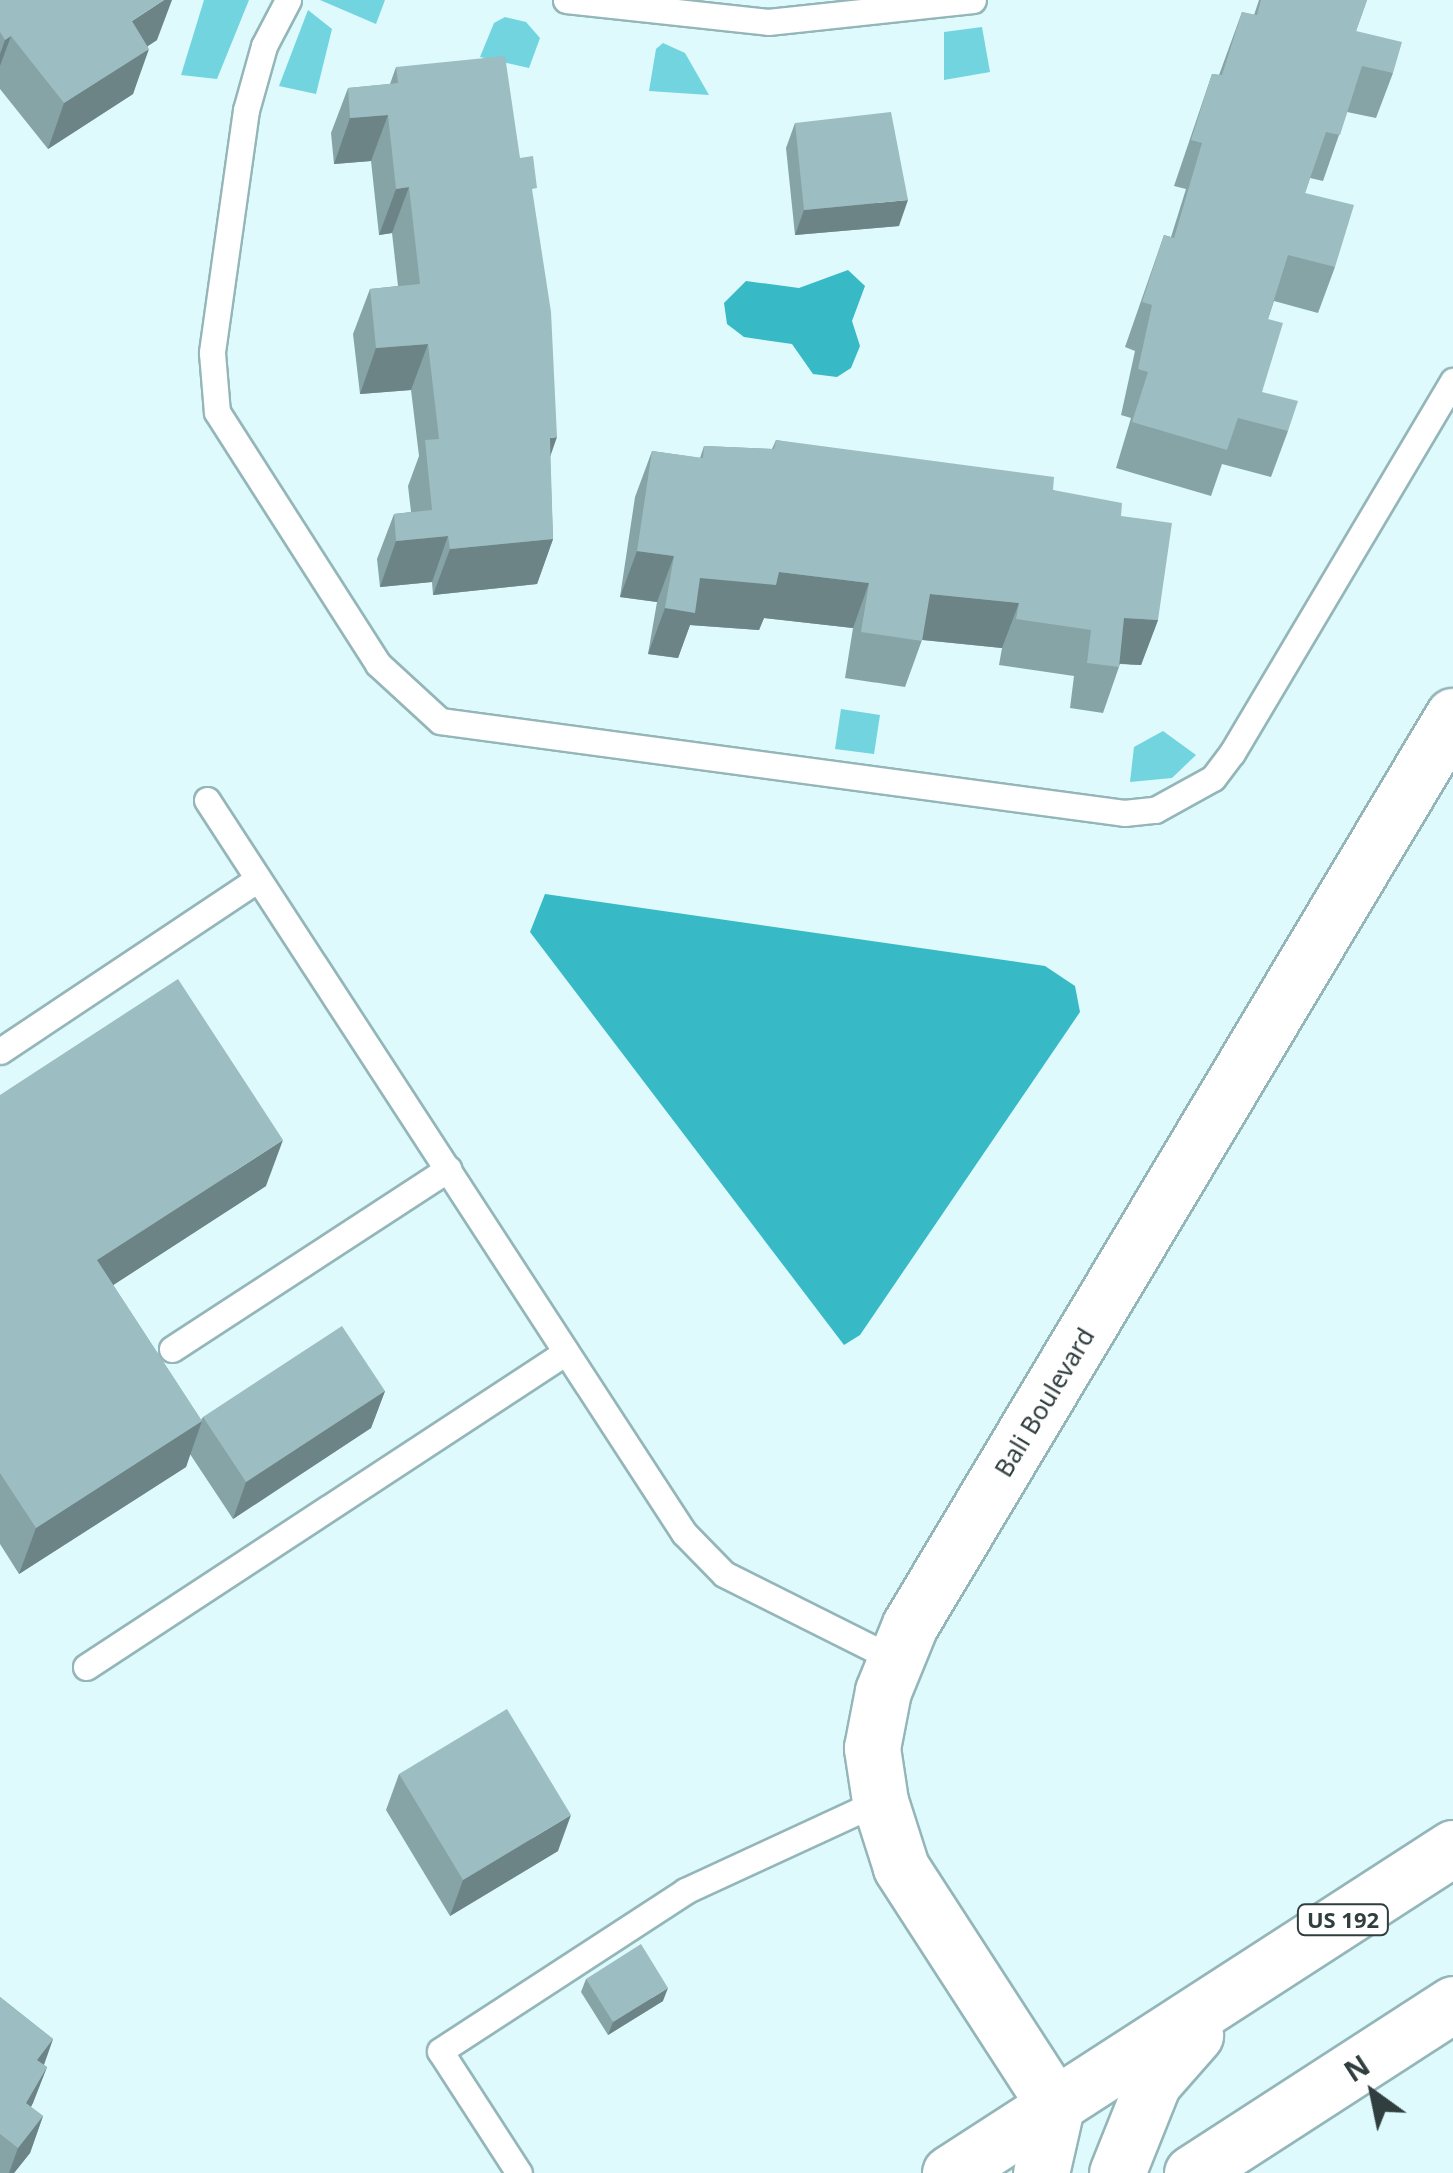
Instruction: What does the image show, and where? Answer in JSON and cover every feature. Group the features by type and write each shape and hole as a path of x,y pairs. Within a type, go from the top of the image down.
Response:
{"main road":[{"name":"Bali Boulevard","path":"1056,2107 901,1867 880,1801 872,1748 896,1660 910,1625 1453,716"},
{"name":"US 192","path":"950,2173 1453,1848"},
{"path":"1117,2173 1153,2083 1234,1992"},
{"path":"1192,2173 1453,2004"},
{"path":"1041,2173 1056,2107"}],"lane":[{"path":"288,0 264,46 246,110 212,353 217,412 378,664 440,722 1124,813 1154,810 1185,799 1232,753 1453,381"},
{"path":"566,0 768,22 973,0"},
{"path":"207,800 684,1534 724,1574 896,1660"},
{"path":"0,1050 258,880"},
{"path":"172,1348 448,1169"},
{"path":"86,1666 566,1352"},
{"path":"519,2173 440,2051 685,1891 880,1801"}],"shaded area":[{"path":"204,0 249,0 217,79 181,75"},
{"path":"320,0 385,0 376,24"},
{"path":"308,10 332,29 316,94 279,86"},
{"path":"505,17 526,22 540,38 529,68 480,57 494,23"},
{"path":"982,27 990,72 944,80 944,32"},
{"path":"663,43 685,53 709,95 649,91 656,49"},
{"path":"848,270 865,286 852,321 860,346 851,368 837,377 813,374 792,344 744,337 727,324 724,303 746,281 799,288"},
{"path":"841,709 880,715 874,754 835,749"},
{"path":"1163,731 1196,755 1172,778 1130,782 1134,747"},
{"path":"545,894 1045,966 1075,986 1080,1012 860,1335 844,1345 530,932"}],"building":[{"path":"0,0 164,0 132,21 149,49 64,103 11,36 5,40 0,32"},
{"path":"1261,0 1367,0 1356,31 1402,42 1393,73 1362,66 1340,135 1326,132 1305,193 1354,205 1335,267 1288,255 1268,319 1283,323 1262,392 1298,401 1288,431 1238,418 1227,450 1132,422 1148,372 1138,369 1152,305 1142,302 1164,235 1174,238 1202,143 1191,140 1212,74 1222,75 1242,12 1257,15"},
{"path":"505,56 520,158 533,156 537,188 532,189 551,312 557,437 550,438 553,539 450,549 448,536 396,541 394,514 432,510 425,440 439,439 428,344 376,348 370,289 420,284 409,187 396,189 388,115 350,118 348,88 398,83 396,67"},
{"path":"891,112 908,200 804,210 795,123"},
{"path":"776,440 1054,477 1053,490 1122,503 1121,516 1172,523 1158,620 1124,618 1119,667 1087,663 1091,630 1016,619 1019,603 930,594 922,641 861,632 869,583 779,572 776,585 700,578 695,613 665,608 674,556 637,551 652,451 703,458 704,446 774,449"},
{"path":"178,979 283,1140 97,1260 202,1421 36,1528 0,1473 0,1095"},
{"path":"342,1326 385,1391 246,1482 203,1417"},
{"path":"507,1709 571,1815 463,1880 399,1774"},
{"path":"641,1944 668,1988 613,2022 586,1979"},
{"path":"0,1997 53,2039 37,2060 47,2067 26,2103 43,2116 18,2148 0,2134"}]}
